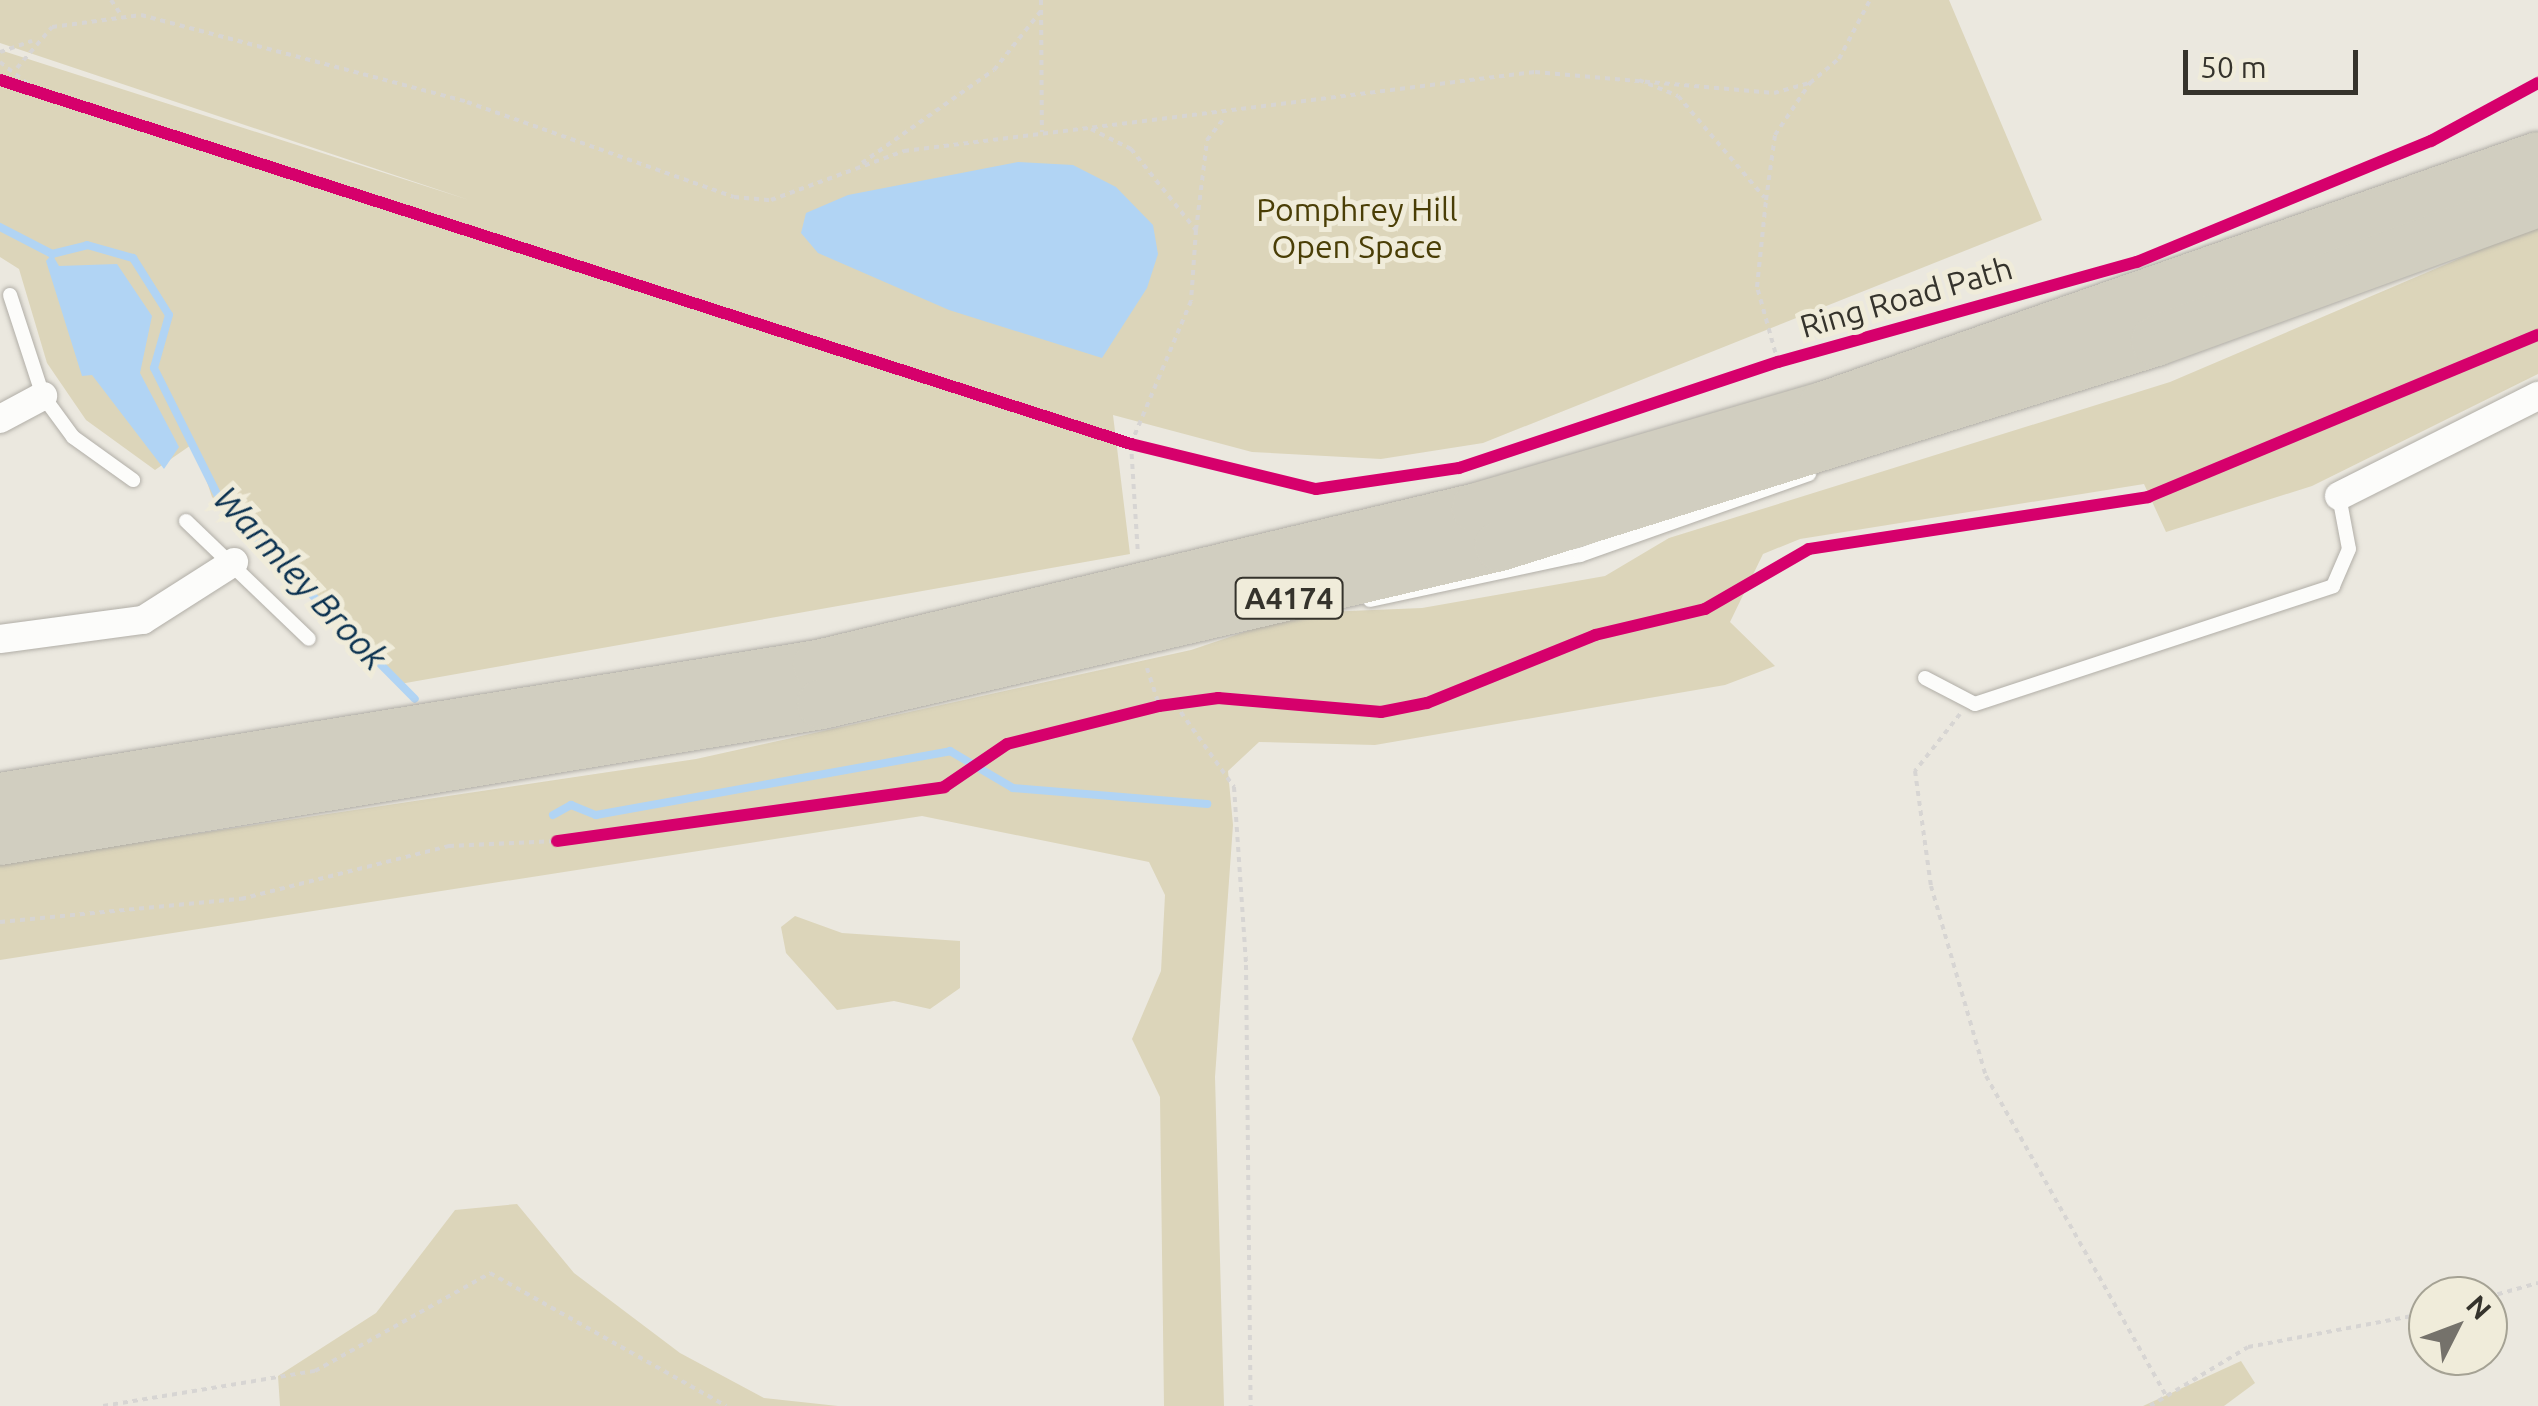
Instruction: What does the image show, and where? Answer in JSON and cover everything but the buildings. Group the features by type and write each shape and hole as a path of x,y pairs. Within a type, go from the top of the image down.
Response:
{"highway":[{"name":"A4174","path":"0,798 818,664 1477,508 1823,408 2538,157"},
{"name":"A4174","path":"0,840 822,704 1500,546 2156,341 2538,202"}],"street":[{"path":"0,418 43,396"},
{"path":"2338,496 2538,396"},
{"path":"0,639 143,620 234,562"}],"lane":[{"path":"10,296 43,396 73,437 133,480"},
{"path":"1356,602 1461,586 1712,513 1850,457 1887,425"},
{"path":"1925,678 1965,700 2038,686 2333,586 2349,548 2338,496"},
{"path":"186,521 234,562 309,639"},
{"path":"1284,599 1338,604"}],"path":[{"path":"112,0 121,15"},
{"path":"1041,0 1042,132"},
{"path":"1778,362 1757,286 1776,135 1810,83 1839,59 1870,0"},
{"path":"854,168 970,91 1041,11"},
{"path":"0,52 79,18 121,15 467,102 734,197 771,200 904,151 1042,132 1224,118 1535,72 1626,74 1728,94 1810,83"},
{"path":"17,68 32,41"},
{"path":"0,62 17,68 37,91"},
{"path":"1626,74 1678,96 1766,200"},
{"path":"0,80 56,97"},
{"path":"1131,444 1191,301 1206,140 1224,118"},
{"path":"1089,128 1131,150 1196,230"},
{"path":"1114,438 1148,448"},
{"path":"1146,665 1158,706"},
{"path":"1965,700 1915,772 1931,886 1986,1076 2167,1397"},
{"path":"1174,704 1234,787 1246,965 1252,1406"},
{"path":"0,922 241,900 449,846 557,841"},
{"path":"103,1406 315,1371 490,1273 726,1406"},
{"path":"2508,1291 2538,1283"},
{"path":"2150,1406 2248,1347 2408,1317"}],"green space":[{"name":"Pomphrey Hill Open Space","path":"0,0 1949,0 2042,220 1483,443 1381,459 1252,452 1113,415 1130,554 400,684 212,497 194,443 155,470 86,420 47,363 19,269 0,257 0,50 469,200 0,43"},
{"path":"2538,225 2538,374 2312,486 2166,532 2144,484 1800,539 1763,554 1730,622 1775,666 1725,685 1375,745 1259,742 1228,771 1233,825 1215,1077 1224,1406 1164,1406 1160,1097 1132,1039 1161,971 1165,895 1149,862 922,816 0,960 0,863 696,759 1191,650 1301,613 1422,608 1605,576 1669,538 2170,382"},
{"path":"795,916 842,933 960,941 960,988 930,1009 894,1001 837,1010 786,953 781,927"},
{"path":"517,1204 574,1273 680,1353 764,1398 838,1406 280,1406 278,1376 376,1313 455,1210"},
{"path":"2241,1361 2255,1383 2224,1406 2143,1406"}],"water":[{"path":"1018,162 1073,165 1116,187 1153,225 1158,254 1147,288 1102,358 949,310 818,253 801,233 806,213 848,195"},
{"path":"52,254 59,266 117,264 152,316 140,373 179,447 164,469 92,375 82,376 46,261"}],"waterway":[{"name":"Warmley Brook","path":"0,227 52,254 87,245 133,258 169,315 154,368 222,504 415,699"},
{"name":"Warmley Brook","path":"553,815 571,805 596,815 950,751 1013,788 1207,804"}],"cycle path":[{"name":"Ring Road Path","path":"0,80 1131,444 1316,489 1459,468 1778,362 2137,262 2431,141 2538,83"},
{"path":"557,841 944,787 1007,744 1159,706 1218,698 1381,712 1427,703 1595,635 1705,609 1809,549 2148,497 2538,335"}]}
